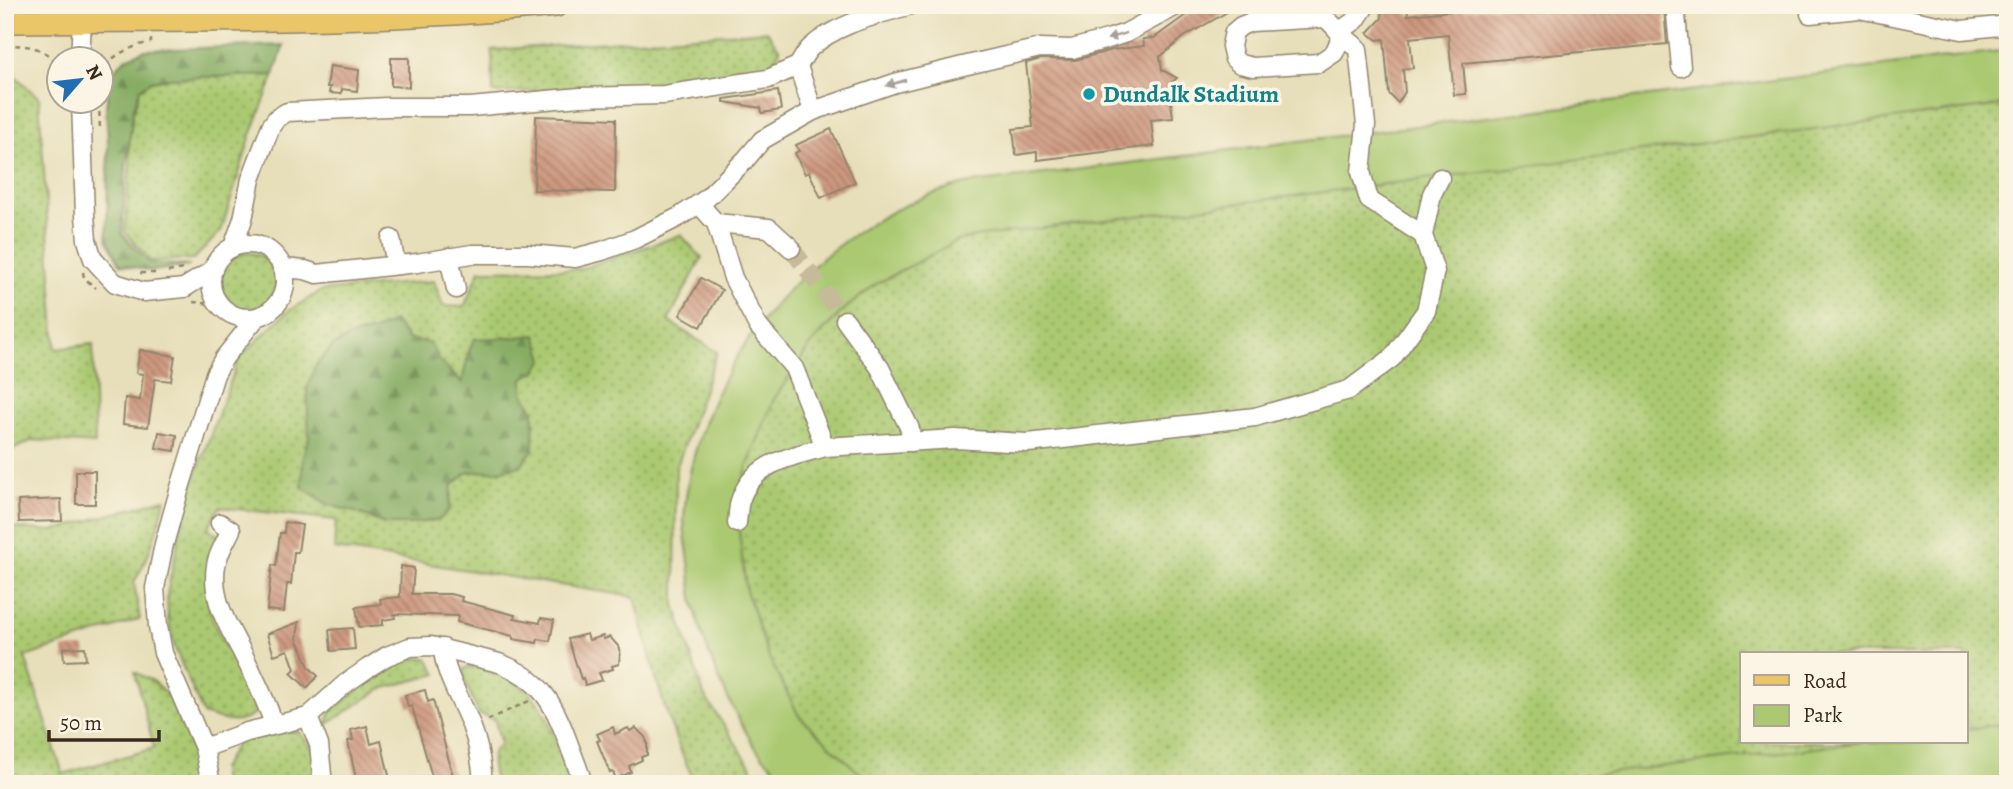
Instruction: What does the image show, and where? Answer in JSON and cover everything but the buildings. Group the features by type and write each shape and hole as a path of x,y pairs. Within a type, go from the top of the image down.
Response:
{"main road":[{"path":"5,21 347,12 439,14 556,5"}],"street":[{"path":"233,247 243,219 251,179 271,126 287,112 387,107 470,107 580,97 664,95 768,79 798,66 808,49 831,33 872,16 911,5"},
{"path":"283,268 317,274 472,254 528,254 575,258 602,251 635,239 706,200 762,140 813,111 895,83 963,66 1040,48 1072,49 1100,41 1126,33 1178,5"},
{"path":"1366,5 1356,20 1341,34 1334,53 1319,63 1252,67 1240,64 1231,51 1234,32 1251,22 1324,18 1333,23 1341,34 1352,41 1358,49 1366,125 1361,172 1369,200 1423,235"},
{"path":"1675,5 1681,67"},
{"path":"1810,14 1859,9 1962,30 2008,25"},
{"path":"81,46 82,20"},
{"path":"798,66 813,111"},
{"path":"81,116 87,240 93,259 115,283 144,292 185,295 222,305 244,318 256,318 268,313 284,294 317,274"},
{"path":"737,523 740,501 753,476 774,463 825,447 955,439 1028,443 1255,417 1349,390 1392,358 1426,312 1435,271 1423,235 1432,194 1440,178"},
{"path":"699,204 716,223 733,278 758,326 794,368 825,447"},
{"path":"243,219 258,245"},
{"path":"716,223 769,228 791,248"},
{"path":"391,239 396,265"},
{"path":"185,295 215,266 223,253 233,247 250,244 269,250 277,258 285,276 284,294"},
{"path":"449,257 456,289"},
{"path":"215,266 212,287 222,305 224,358"},
{"path":"211,784 204,748 163,653 155,588 168,531 215,374 224,358 256,318"},
{"path":"845,320 880,368 909,429 911,442"},
{"path":"220,523 231,530 216,562 217,603 268,705 274,724"},
{"path":"204,748 225,738 309,717 345,684 387,656 410,647 431,646 510,667 535,682 560,719 583,784"},
{"path":"443,648 454,686 472,727 483,784"},
{"path":"309,717 321,757 323,784"}],"path":[{"path":"116,56 151,42 150,19"},
{"path":"5,44 31,47 46,53"},
{"path":"99,116 100,140"},
{"path":"135,273 160,273 215,266"},
{"path":"82,268 85,278 102,292"},
{"path":"185,295 222,305"},
{"path":"472,727 512,710 544,692"}],"green space":[{"path":"767,31 780,50 769,69 655,85 493,93 492,50"},
{"path":"284,45 274,75 169,78 151,81 140,89 133,112 126,166 122,234 150,263 190,266 152,271 120,264 107,239 106,116 116,116 116,68 126,58 145,50"},
{"path":"2008,50 2008,104 974,237 957,241 876,284 842,311 812,343 774,399 747,467 738,523 746,590 769,658 799,716 856,770 879,784 793,784 768,762 745,731 710,657 692,595 684,521 692,464 710,409 737,357 772,309 813,267 860,231 911,203 965,184"},
{"path":"5,72 11,72 39,98 56,349 93,344 95,444 33,440 12,450 5,526"},
{"path":"274,75 250,138 221,231 194,259 151,261 125,232 129,144 133,112 140,89 151,81 169,78"},
{"path":"2008,104 2008,725 1968,730 1968,652 1740,652 1740,744 1853,744 1523,784 878,784 855,770 799,717 768,659 745,590 737,523 746,467 773,399 812,343 842,311 876,284 956,241 974,236"},
{"path":"681,235 702,258 668,321 717,352 676,469 675,605 704,695 754,771 768,784 696,784 668,716 635,597 334,549 336,520 220,507 208,528 219,536 209,572 207,597 214,623 246,680 243,683 256,712 237,721 203,714 175,648 168,618 167,594 187,499 239,358 288,311 321,291 434,281 443,306 464,307 480,270 580,269"},
{"path":"242,253 254,253 264,257 272,265 276,281 272,297 264,305 254,309 242,309 232,305 224,297 220,287 220,275 224,265 232,257"},
{"path":"394,321 408,339 430,343 439,360 462,383 474,339 536,335 544,359 536,371 523,378 523,393 534,411 533,450 520,466 499,471 468,472 452,486 449,510 439,520 384,524 327,504 302,487 303,455 309,438 307,389 316,365 333,346 351,336 375,331"},
{"path":"165,499 147,558 134,583 140,619 25,657 63,774 154,748 135,672 153,681 171,698 190,744 202,784 5,784 5,527 52,531"},
{"path":"428,658 437,674 381,689 326,725 331,711 392,665 411,659"},
{"path":"474,666 508,679 530,693 551,729 569,784 495,784 492,757 496,748 501,745 495,720 479,714 462,675 465,668"},
{"path":"2008,724 2008,778 1963,784 1517,784 1847,744 1968,744 1968,729"},
{"path":"299,732 315,752 316,784 223,784 221,769 239,740"}],"tunnel":[{"path":"791,248 845,320"}],"place":[{"name":"Dundalk Stadium","path":"1089,94"}]}
